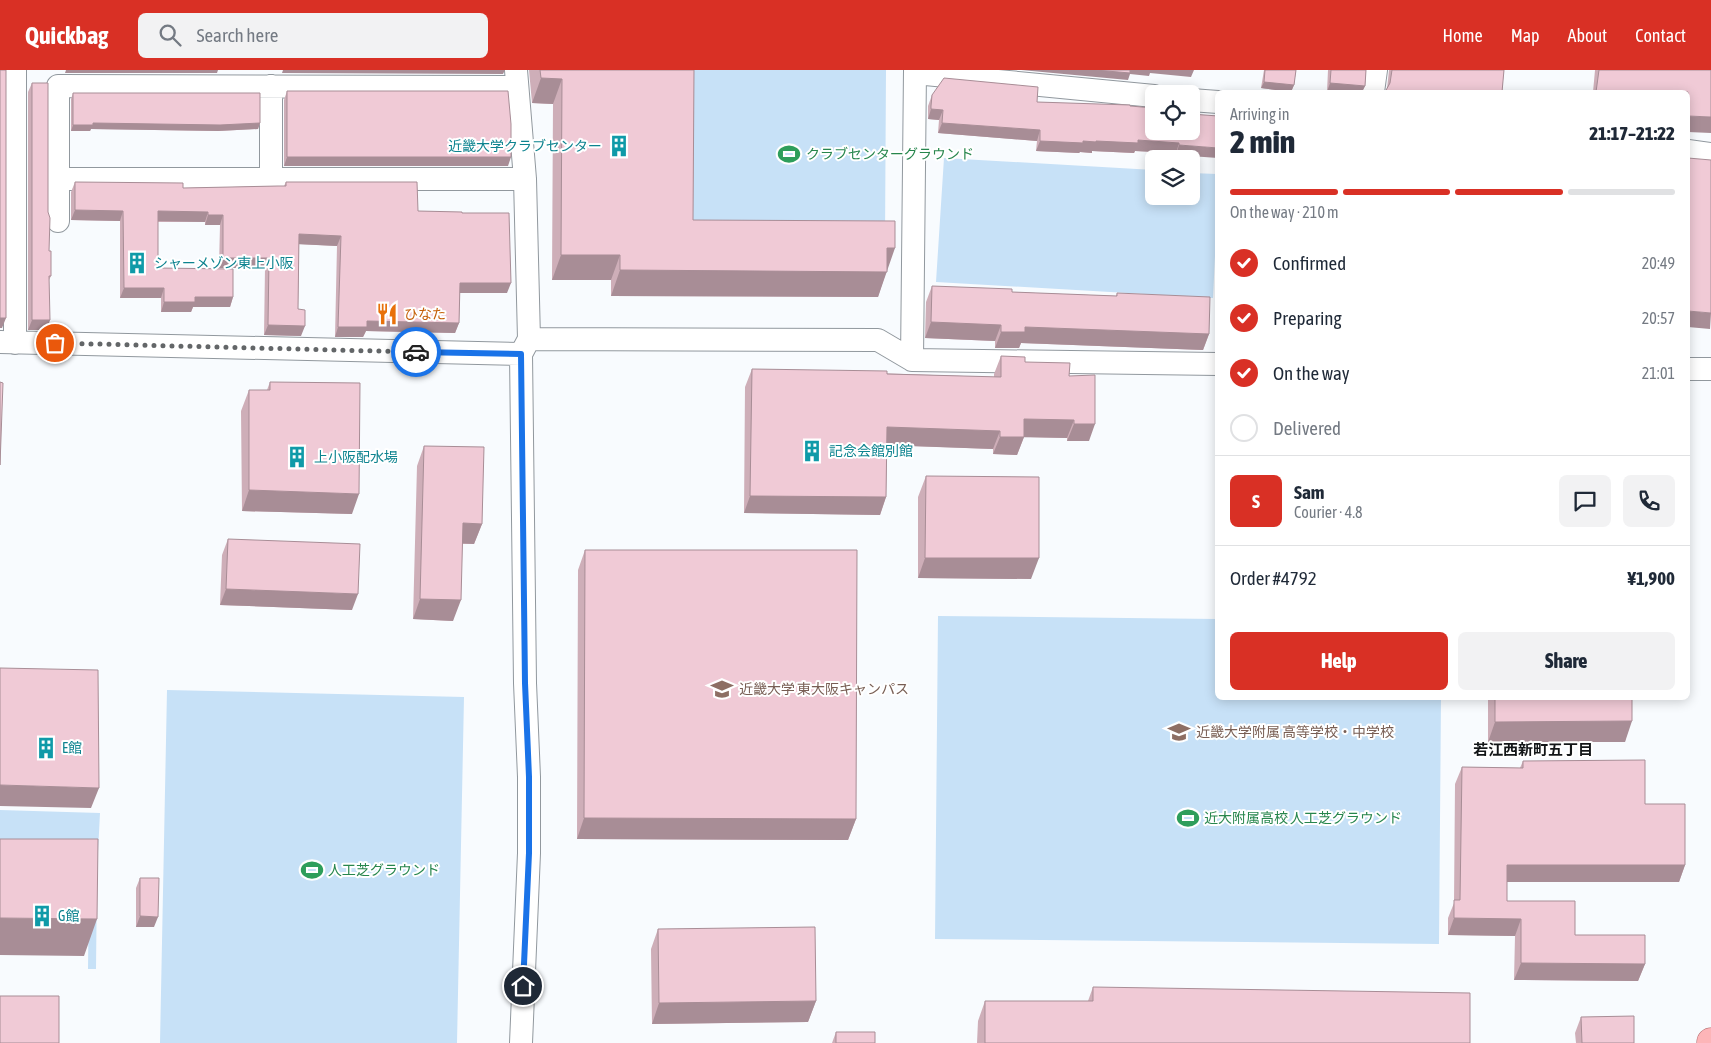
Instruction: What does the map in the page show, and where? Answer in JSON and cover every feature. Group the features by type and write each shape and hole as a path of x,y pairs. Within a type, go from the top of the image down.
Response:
{"street":[{"path":"15,70 8,342 525,347 878,340 912,360 1215,364"},
{"path":"1373,90 1376,70"},
{"path":"912,360 915,71 1145,95"},
{"path":"58,221 58,86 271,86 516,79 525,179 525,683 529,777 529,853 521,1043"},
{"path":"271,86 271,179"},
{"path":"1200,101 1215,102"},
{"path":"1690,151 1711,154"},
{"path":"58,179 525,179"},
{"path":"1690,369 1711,369"}],"shaded area":[{"name":"クラブセンターグラウンド","path":"693,70 886,70 885,240 692,238"},
{"path":"944,158 1145,169 1145,205 1200,205 1200,173 1215,174 1213,298 936,282"},
{"name":"近大附属高校 人工芝グラウンド","path":"938,616 1215,619 1215,700 1441,700 1439,944 935,939"},
{"name":"人工芝グラウンド","path":"167,690 464,697 457,1043 160,1043"},
{"path":"0,810 100,813 97,871 0,869"},
{"path":"89,877 97,877 96,969 88,969"}],"building":[{"path":"0,70 6,70 6,318 0,318"},
{"name":"近畿大学クラブセンター","path":"540,70 694,70 693,220 895,221 895,248 887,248 887,272 620,270 620,255 561,255 562,79 541,78"},
{"path":"1095,70 1130,70 1130,73"},
{"path":"1265,70 1296,70 1294,85 1264,82"},
{"path":"1331,70 1366,70 1365,86 1330,83"},
{"path":"1392,70 1504,70 1502,90 1386,90 1390,83"},
{"path":"1599,70 1711,70 1711,117 1690,116 1690,90 1596,90"},
{"path":"944,78 1038,87 1037,102 1130,105 1145,107 1145,140 1200,140 1200,115 1215,116 1215,148 1138,140 1138,143 1040,141 1040,130 942,123 943,110 931,109 932,95"},
{"path":"32,83 48,83 48,212 50,218 49,251 51,251 51,276 49,276 50,320 32,320"},
{"path":"287,91 508,91 511,157 287,157"},
{"path":"73,93 260,93 260,123 220,125 93,123 93,125 73,125"},
{"path":"1690,158 1711,160 1711,313 1690,311"},
{"path":"75,182 183,183 183,188 286,186 286,182 417,182 418,211 509,213 511,283 460,283 459,323 367,321 367,327 338,327 341,236 299,234 298,309 305,310 305,326 268,325 269,258 223,258 223,215 208,215 208,212 158,211 158,268 233,269 233,297 195,297 195,302 164,302 164,288 124,288 123,211 75,210"},
{"path":"932,286 1012,289 1012,292 1117,296 1117,293 1210,297 1209,334 1025,327 1025,332 1001,332 1001,325 931,322"},
{"path":"1001,356 1025,357 1025,362 1070,363 1069,376 1095,375 1095,424 1074,424 1074,420 1024,419 1024,437 1000,437 1000,431 887,427 886,497 750,496 752,369 887,371 887,374 1001,377"},
{"path":"0,382 3,383 0,465"},
{"name":"上小阪配水場","path":"270,382 360,383 359,494 249,490 249,390 270,390"},
{"path":"424,446 484,447 482,524 463,523 461,600 420,599"},
{"path":"926,476 1039,477 1039,558 925,558"},
{"path":"228,539 360,544 358,594 226,589"},
{"path":"585,550 857,550 856,819 584,818"},
{"name":"E館","path":"0,668 98,670 99,788 0,785"},
{"path":"1495,700 1632,700 1632,721 1495,722"},
{"path":"1645,760 1645,804 1685,804 1685,865 1507,865 1507,901 1575,901 1575,935 1645,935 1645,964 1521,963 1521,919 1454,918 1454,900 1460,900 1462,767 1523,768 1523,761"},
{"path":"0,839 98,839 97,919 0,918"},
{"path":"140,878 159,878 158,917 140,916"},
{"path":"815,927 816,1001 659,1003 658,929"},
{"path":"1093,987 1470,993 1470,1043 985,1043 985,1001 1093,1001"},
{"path":"0,996 59,996 59,1043 0,1043"},
{"path":"1634,1016 1634,1043 1582,1043 1581,1017"},
{"path":"836,1032 875,1032 875,1043 836,1043"}],"way so far":[{"path":"55,343 416,352"}],"place":[{"name":"近畿大学クラブセンター","path":"619,146"},
{"name":"クラブセンターグラウンド","path":"789,154"},
{"name":"シャーメゾン東上小阪","path":"137,263"},
{"name":"ひなた","path":"387,314"},
{"name":"記念会館別館","path":"812,451"},
{"name":"上小阪配水場","path":"297,457"},
{"name":"近畿大学 東大阪キャンパス","path":"722,689"},
{"name":"近畿大学附属 高等学校・中学校","path":"1179,732"},
{"name":"E館","path":"46,748"},
{"name":"近大附属高校 人工芝グラウンド","path":"1188,818"},
{"name":"人工芝グラウンド","path":"312,870"},
{"name":"G館","path":"42,916"}],"district":[{"name":"若江西新町五丁目","path":"1533,750"}],"route":[{"path":"416,352 521,354 525,683 529,777 529,853 523,986"}]}
